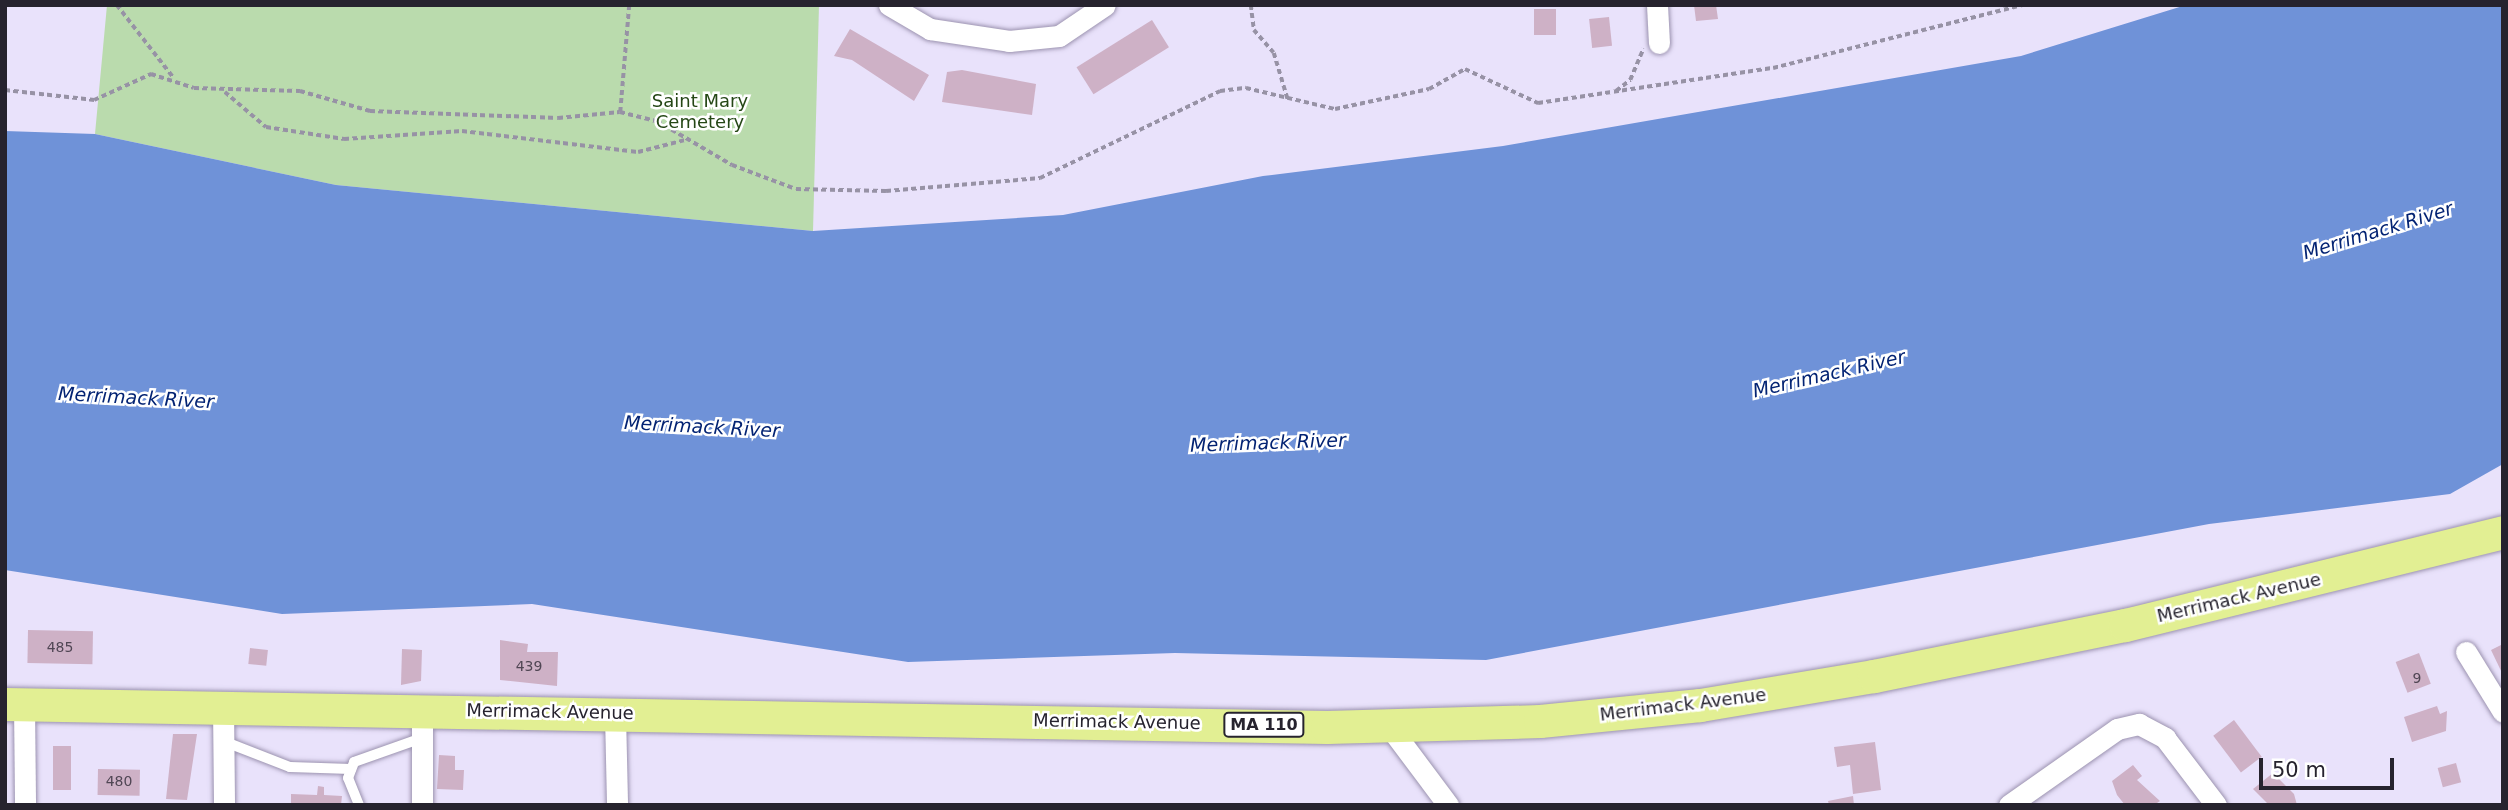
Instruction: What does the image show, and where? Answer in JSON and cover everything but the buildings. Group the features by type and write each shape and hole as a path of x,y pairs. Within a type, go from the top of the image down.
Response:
{"main road":[{"name":"Merrimack Avenue","path":"15,704 223,706 422,724 615,714 1389,726 1540,722 1792,691 2138,622 2503,532"}],"street":[{"path":"890,5 953,36 1018,41 1079,28 1105,5"},
{"path":"1657,5 1659,43"},
{"path":"2466,652 2503,712"},
{"path":"15,704 25,805"},
{"path":"223,706 224,805"},
{"path":"615,714 617,805"},
{"path":"422,724 422,805"},
{"path":"1389,726 1448,805"},
{"path":"2009,805 2065,771 2117,729 2148,726 2171,744 2216,805"}],"lane":[{"path":"223,741 290,767 351,769 422,724"},
{"path":"351,769 359,805"}],"path":[{"path":"117,5 175,79"},
{"path":"620,112 629,5"},
{"path":"1251,5 1254,30 1274,53 1288,100"},
{"path":"5,90 71,103 94,100 151,74 225,92 300,91 370,111 558,118 620,112 657,121 732,165 796,189 886,191 1040,178 1220,90 1247,88 1316,108 1348,106 1429,89 1465,69 1538,103 1773,68 2022,5"},
{"path":"1611,93 1630,80 1644,48 1659,43"},
{"path":"225,92 266,127 344,139 462,131 638,152 689,139"}],"green space":[{"name":"Saint Mary Cemetery","path":"107,5 819,5 813,231 336,185 95,134"}],"water":[{"name":"Merrimack River","path":"2186,5 2503,5 2503,464 2450,494 2209,524 1486,660 1175,653 908,662 532,604 282,614 5,570 5,131 95,134 336,185 813,231 1063,215 1263,176 1503,146 2021,56"}]}
